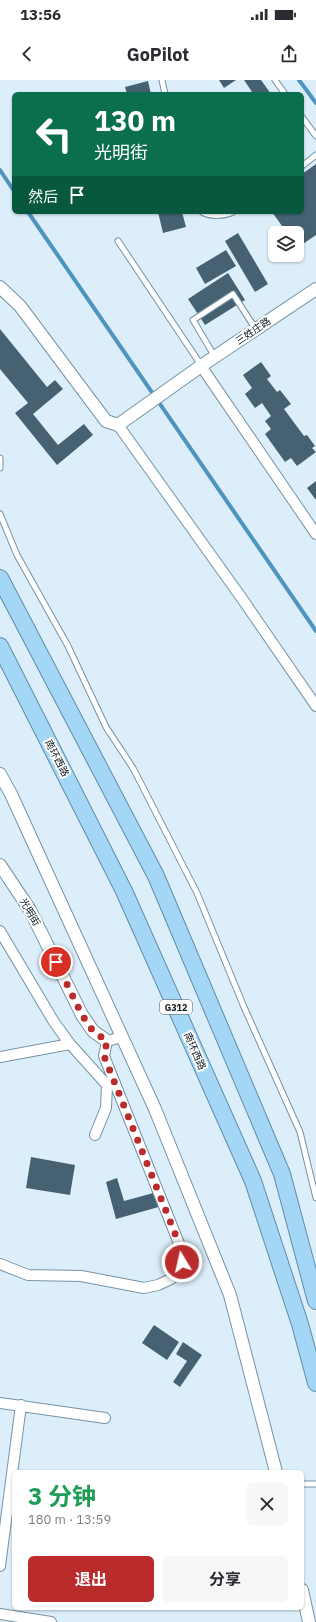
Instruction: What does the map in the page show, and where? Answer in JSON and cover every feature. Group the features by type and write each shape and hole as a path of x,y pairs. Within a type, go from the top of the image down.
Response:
{"highway":[{"name":"G312","path":"0,578 156,876 282,1174 316,1301"},
{"name":"南环西路","path":"0,646 124,891 253,1181 300,1324 316,1383"}],"street":[{"path":"0,287 20,306 106,421 123,422 316,706"},
{"name":"三姓庄路","path":"123,422 201,366 316,289"},
{"path":"201,366 316,534"},
{"path":"0,774 11,794 155,1109 230,1295 275,1470"},
{"name":"光明街","path":"0,865 30,910 82,1015 93,1031 107,1041"},
{"path":"0,931 54,1022 70,1044 111,1084"},
{"path":"0,1264 28,1275 81,1276 144,1288 165,1283 179,1268 184,1256 111,1084 104,1056 107,1041 122,1037"},
{"path":"0,1057 70,1044"},
{"path":"95,1135 106,1108 111,1084"},
{"path":"0,1403 105,1418"},
{"path":"12,1470 21,1405"},
{"path":"0,1566 12,1473"},
{"path":"304,1599 309,1622"},
{"path":"0,1614 51,1622"}],"lane":[{"path":"162,80 165,92"},
{"path":"275,80 284,92"},
{"path":"304,120 316,136"},
{"path":"304,164 316,155"},
{"path":"206,214 229,214"},
{"path":"118,241 201,366"},
{"path":"215,357 194,320 233,294 256,329"},
{"path":"0,458 0,468"},
{"path":"0,514 18,556 68,646 106,727 133,768 197,893 244,1007 300,1132 316,1198"},
{"path":"304,1484 316,1484"}],"building":[{"path":"219,80 236,80 224,88"},
{"path":"244,80 261,80 270,92 252,92"},
{"path":"148,81 151,92 126,92 125,87"},
{"path":"316,164 316,235 304,243 304,226 282,226 273,214 304,214 304,173"},
{"path":"158,214 183,214 186,227 163,233"},
{"path":"238,233 268,284 255,292 225,241"},
{"path":"226,250 236,266 205,284 196,268"},
{"path":"228,273 245,300 205,325 188,299"},
{"path":"0,329 47,387 55,380 63,389 33,414 58,445 84,424 93,435 57,465 15,413 28,403 0,369"},
{"path":"261,362 271,376 267,379 277,392 280,390 291,404 284,409 304,436 307,435 315,446 312,448 316,452 297,466 291,458 285,462 265,434 271,429 265,421 271,416 262,403 255,408 245,394 252,388 243,375"},
{"path":"316,481 316,500 307,488"},
{"path":"31,1157 75,1165 70,1195 26,1188"},
{"path":"117,1178 124,1201 157,1192 162,1206 116,1219 106,1182"},
{"path":"154,1325 179,1342 167,1360 142,1343"},
{"path":"183,1342 202,1355 180,1387 173,1382 187,1361 176,1354"}],"waterway":[{"path":"299,80 316,103"},
{"path":"0,170 12,188"},
{"path":"29,214 316,631"}],"route":[{"path":"56,962 82,1015 93,1031 107,1041 104,1056 184,1256 182,1262"}]}
